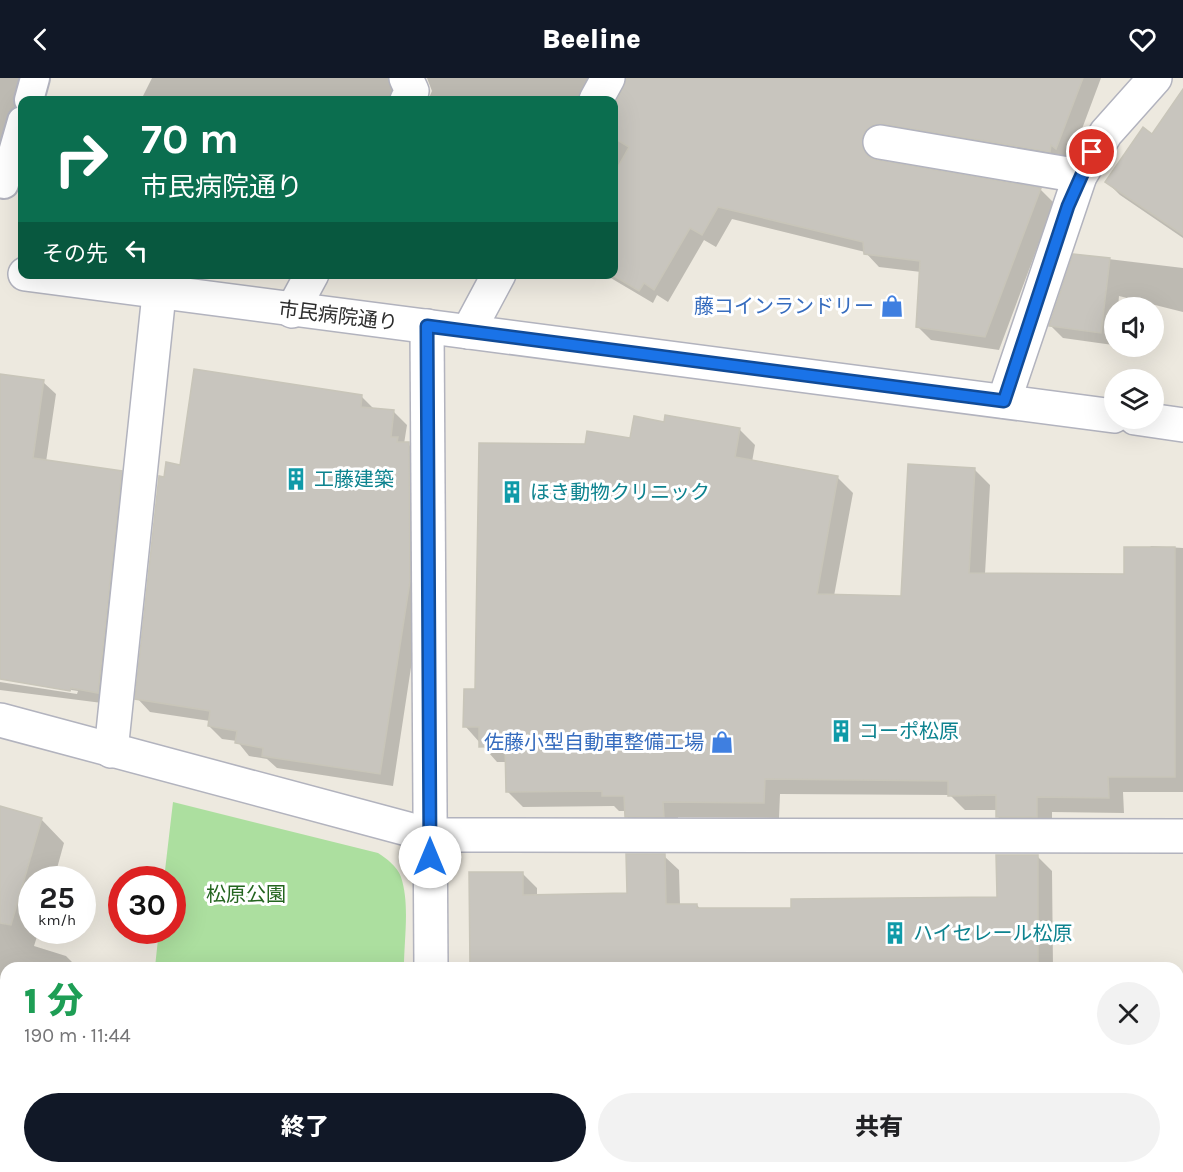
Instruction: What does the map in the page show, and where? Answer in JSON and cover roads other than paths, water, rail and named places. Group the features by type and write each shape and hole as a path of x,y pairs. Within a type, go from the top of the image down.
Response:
{"street":[{"path":"406,78 412,91 409,96"},
{"path":"598,96 608,78"},
{"path":"1004,401 1080,176 1106,133 1148,81"},
{"path":"880,142 1080,176"},
{"name":"市民病院通り","path":"0,271 18,273"},
{"name":"市民病院通り","path":"58,279 159,294 427,326 1104,415"},
{"path":"291,311 309,279"},
{"path":"468,332 496,279"},
{"path":"111,751 159,294"},
{"path":"427,326 431,962"},
{"path":"1164,422 1183,425"},
{"path":"0,720 430,835 1183,836"}],"lane":[{"path":"29,96 35,78"},
{"path":"0,183 4,184 18,135"}],"place":[{"name":"藤コインランドリー","path":"892,306"},
{"name":"工藤建築","path":"296,479"},
{"name":"ほき動物クリニック","path":"512,492"},
{"name":"コーポ松原","path":"841,731"},
{"name":"佐藤小型自動車整備工場","path":"722,742"},
{"name":"ハイセレール松原","path":"895,933"}],"park label":[{"name":"松原公園","path":"246,894"}]}
